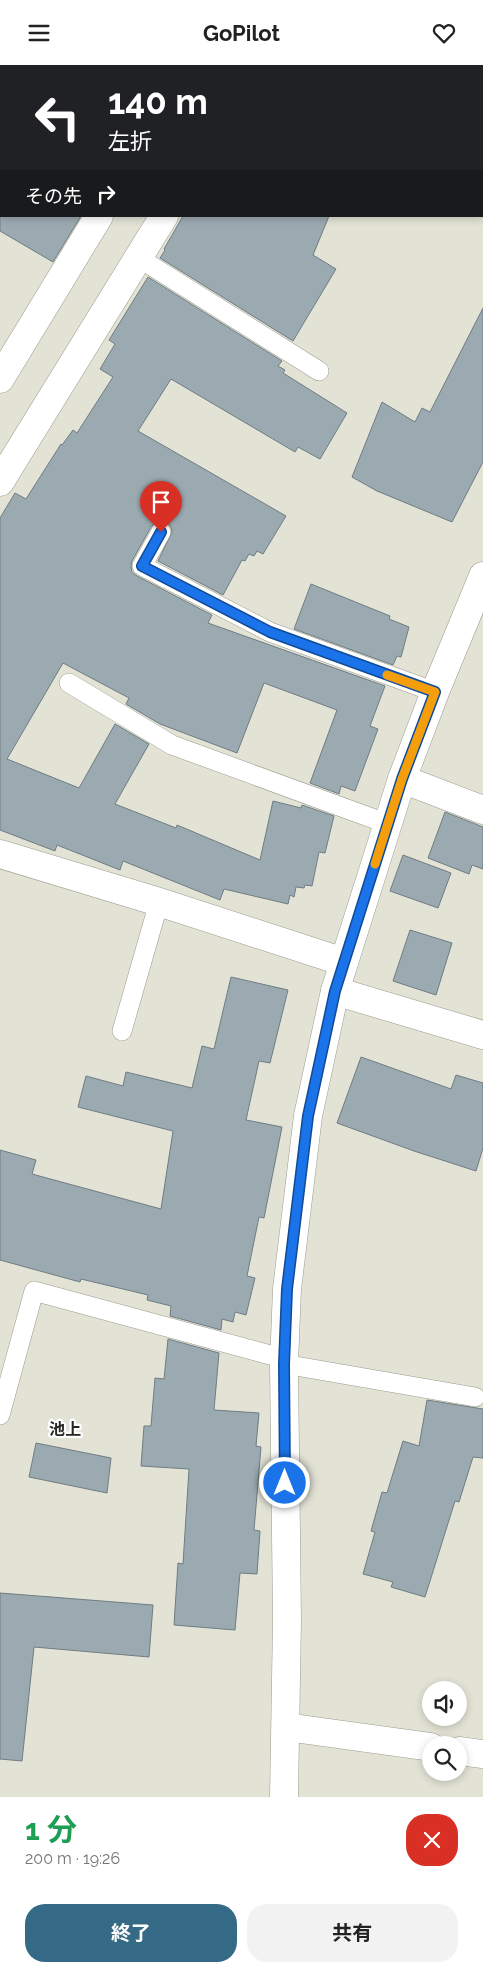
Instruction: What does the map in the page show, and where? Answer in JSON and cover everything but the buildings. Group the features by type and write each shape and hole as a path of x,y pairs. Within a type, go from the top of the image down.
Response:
{"street":[{"path":"0,379 98,217"},
{"path":"0,482 163,217"},
{"path":"284,1797 287,1620 284,1362 287,1289 308,1116 335,991 402,779 435,692 483,576"},
{"path":"402,779 483,810"},
{"path":"0,854 159,902 344,962"},
{"path":"335,991 483,1035"},
{"path":"286,1727 422,1746"},
{"path":"467,1752 483,1754"}],"lane":[{"path":"139,258 319,371"},
{"path":"161,532 142,566 270,632 435,692"},
{"path":"69,683 172,745 388,824"},
{"path":"122,1031 159,902"},
{"path":"0,1415 34,1291 284,1362 475,1397"}],"slow traffic":[{"path":"375,864 402,779 435,692 387,675"}],"district":[{"name":"池上","path":"65,1429"}],"route":[{"path":"161,532 142,566 270,632 435,692 402,779 335,991 308,1116 287,1289 284,1364 285,1483"}]}
